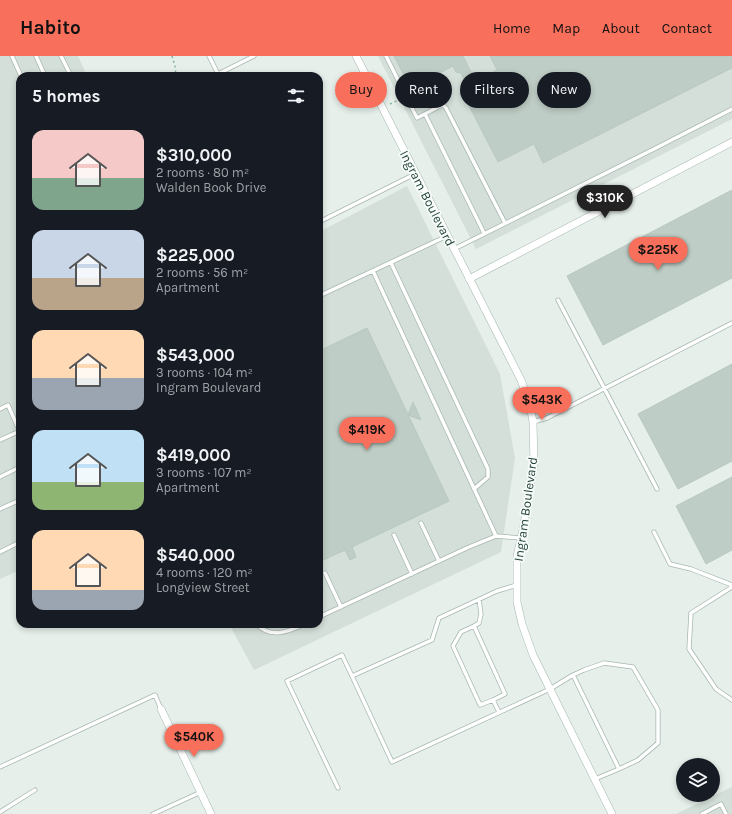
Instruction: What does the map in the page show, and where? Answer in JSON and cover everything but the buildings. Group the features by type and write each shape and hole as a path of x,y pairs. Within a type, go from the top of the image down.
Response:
{"street":[{"name":"Ingram Boulevard","path":"356,56 521,380 530,405 534,464 517,556 517,602 522,624 533,655 612,814"},
{"path":"469,279 732,142"},
{"path":"161,709 211,814"}],"lane":[{"path":"12,56 19,72"},
{"path":"36,56 43,72"},
{"path":"61,56 69,72"},
{"path":"209,56 217,72"},
{"path":"222,72 254,56"},
{"path":"386,56 418,118 440,106 445,106 505,223"},
{"path":"454,249 732,109"},
{"path":"425,114 484,234"},
{"path":"323,220 415,174"},
{"path":"323,294 447,236"},
{"path":"392,262 488,469 488,477 474,489"},
{"path":"373,271 496,536"},
{"path":"558,300 656,489"},
{"path":"532,422 548,418 732,323"},
{"path":"0,409 8,405 16,423"},
{"path":"0,440 16,434"},
{"path":"0,477 16,469"},
{"path":"0,509 16,502"},
{"path":"421,523 439,561"},
{"path":"654,532 670,564 691,569 732,586"},
{"path":"394,535 412,574"},
{"path":"323,616 469,547 496,536 521,538"},
{"path":"0,552 16,544"},
{"path":"325,574 341,607"},
{"path":"352,676 432,640 439,618 497,591 517,585"},
{"path":"732,586 691,613 689,649 716,689 732,700"},
{"path":"474,626 505,694 480,705 453,646 461,632 479,623 481,614 479,599"},
{"path":"260,628 267,632 279,633 297,628"},
{"path":"338,788 287,681 342,655 392,762 550,689 584,670 604,663 633,667 658,710 658,743 638,760 595,780"},
{"path":"573,676 619,769"},
{"path":"0,767 155,695 161,709"},
{"path":"493,700 499,712"},
{"path":"0,812 35,790"},
{"path":"153,814 201,792"},
{"path":"702,814 721,804 726,814"}],"path":[{"path":"172,56 175,72"},
{"path":"390,104 395,102"}],"shaded area":[{"path":"0,56 78,56 85,72 16,72 16,572 0,579"},
{"path":"378,56 732,56 732,119 476,249 404,108 452,108 452,72 395,72 395,89"},
{"path":"407,186 500,374 515,458 501,552 254,670 231,628 323,628 323,230"},
{"path":"732,787 732,814 676,814 701,802 720,802 720,793"}]}
